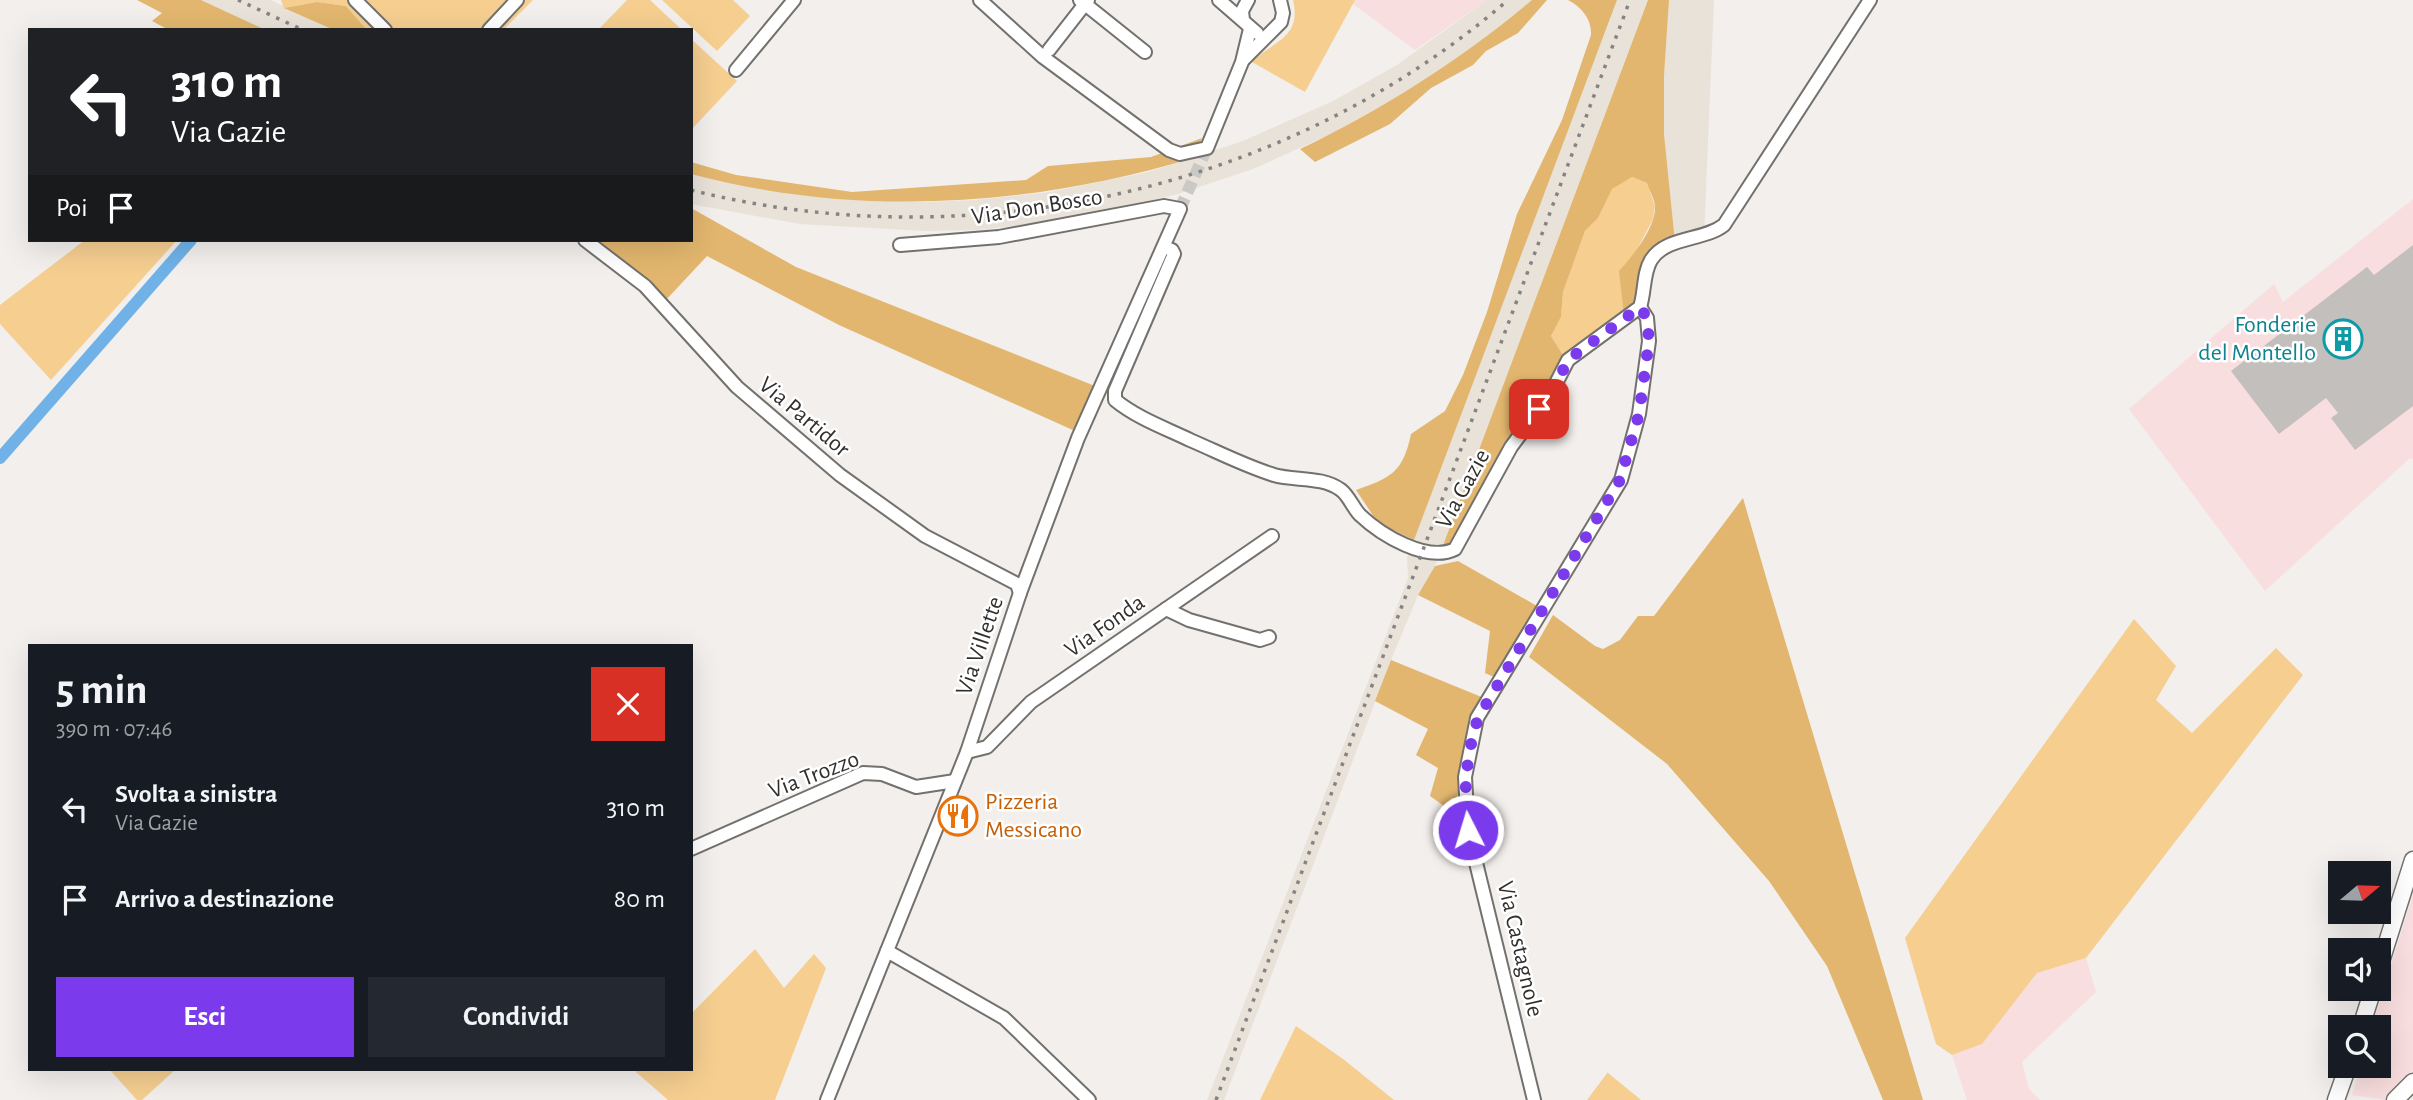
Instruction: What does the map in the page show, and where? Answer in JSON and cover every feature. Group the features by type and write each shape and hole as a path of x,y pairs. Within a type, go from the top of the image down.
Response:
{"main road":[{"path":"2388,938 2413,860"},
{"path":"2340,1098 2345,1078"},
{"path":"2395,1100 2413,1082"}],"street":[{"path":"355,0 382,28"},
{"path":"491,28 517,0"},
{"path":"736,70 794,0"},
{"path":"979,0 1044,57 1169,150 1190,153 1207,148 1242,62 1247,25 1242,11 1247,0"},
{"path":"1219,0 1260,34 1271,32"},
{"path":"1640,307 1650,261 1659,250 1715,233 1724,225 1870,0"},
{"path":"1049,50 1084,1 1145,52"},
{"path":"1242,62 1281,22 1279,2"},
{"name":"Via Don Bosco","path":"900,245 999,237 1164,206 1180,209"},
{"name":"Via Villette","path":"827,1100 967,752 1020,593 1078,438 1100,394 1180,209"},
{"name":"Via Partidor","path":"588,242 645,286 737,387 840,475 925,536 1017,584 1020,593"},
{"name":"Via Gazie","path":"1164,247 1172,250 1174,254 1115,391 1115,400 1140,417 1253,468 1278,476 1317,480 1340,489 1358,513 1378,530 1424,552 1435,554 1455,549 1511,447 1552,393 1568,360 1640,307"},
{"name":"Via Castagnole","path":"1534,1100 1468,830 1465,804 1470,744 1478,718 1620,480 1639,414 1649,341 1647,318 1640,307"},
{"name":"Via Fonda","path":"967,752 987,747 1031,702 1272,536"},
{"path":"1166,609 1189,620 1260,640 1269,637"},
{"name":"Via Trozzo","path":"693,848 863,773 882,774 916,787 955,781"},
{"path":"887,951 1004,1018 1089,1100"}],"shaded area":[{"path":"137,0 201,0 262,28 165,28 152,21 162,13"},
{"path":"201,0 271,0 330,28 262,28"},
{"path":"281,0 533,0 505,28 365,28 346,6 317,2 284,8"},
{"path":"627,0 650,0 680,28 600,28"},
{"path":"662,0 733,0 750,16 717,51"},
{"path":"1293,0 1355,0 1305,92 1252,62 1290,31 1295,13"},
{"path":"1355,0 1487,0 1415,50 1353,4"},
{"path":"1487,0 1532,0 1455,61 1412,90 1346,127 1253,169 1178,194 1105,212 977,230 925,231 800,224 693,204 693,174 804,195 925,202 1050,192 1148,172 1243,141 1333,101 1397,65"},
{"path":"1532,0 1547,0 1518,33 1486,51 1473,65 1431,88 1390,124 1315,162 1300,149 1362,117 1420,82 1477,43"},
{"path":"1568,0 1617,0 1414,540 1378,523 1356,490 1378,482 1399,466 1411,434 1445,411 1463,375 1487,312 1517,214 1562,120 1591,35 1585,14"},
{"path":"1617,0 1648,0 1435,566 1418,595 1391,660 1224,1100 1207,1100 1408,578 1407,557"},
{"path":"1648,0 1669,0 1664,76 1664,134 1675,242 1662,245 1638,303 1624,316 1619,271 1637,250 1648,231 1655,205 1647,183 1632,177 1612,189 1598,218 1585,231 1563,292 1561,317 1551,336 1566,360 1489,473 1459,531 1448,545 1442,548"},
{"path":"1669,0 1714,0 1704,236 1675,242 1664,134 1664,76"},
{"path":"317,2 346,6 365,28 329,28 284,8"},
{"path":"693,41 737,81 693,128"},
{"path":"1202,138 1193,158 1131,175 1006,196 943,201 817,197 754,188 693,174 693,163 736,175 852,192 1026,180 1048,166 1151,157"},
{"path":"1632,177 1647,183 1655,206 1653,219 1634,255 1620,271 1624,316 1566,360 1551,336 1561,317 1563,292 1585,231 1598,218 1612,188"},
{"path":"2413,199 2413,459 2410,458 2265,591 2129,409 2274,284 2283,302"},
{"path":"693,209 796,267 1095,386 1075,431 839,325 707,256 665,301 600,242 693,242"},
{"path":"82,242 175,242 51,380 0,324 0,305"},
{"path":"1743,498 1923,1100 1883,1100 1827,966 1769,881 1667,764 1529,657 1553,615 1603,649 1620,640 1638,616 1654,616"},
{"path":"1458,561 1537,606 1496,678 1485,673 1490,631 1418,595 1435,566"},
{"path":"2134,619 2176,666 2156,700 2192,733 2276,648 2303,675 2086,958 2037,973 1982,1044 1952,1055 1936,1044 1905,938"},
{"path":"1391,660 1484,698 1468,733 1460,787 1451,811 1430,796 1438,768 1416,755 1428,729 1375,701"},
{"path":"2413,895 2413,1070 2385,1100 2352,1095 2357,1078 2391,1078 2391,1015 2376,1015 2380,1001 2391,1001 2391,966"},
{"path":"755,949 784,988 814,954 826,968 775,1100 668,1100 636,1072 693,1071 693,1012"},
{"path":"2086,958 2096,992 2022,1062 2029,1089 2040,1100 1967,1100 1952,1055 1982,1044 2037,973"},
{"path":"1296,1026 1343,1059 1394,1100 1260,1100"},
{"path":"111,1071 174,1071 142,1100 137,1100"},
{"path":"1608,1073 1641,1100 1587,1100"}],"building":[{"name":"Fonderie del Montello","path":"2413,245 2413,406 2355,450 2331,418 2338,413 2326,398 2279,434 2231,371 2367,267 2374,275"}],"waterway":[{"path":"0,458 189,242"}],"tunnel":[{"path":"1180,209 1207,148"}],"railway":[{"path":"238,0 299,28"},
{"path":"693,190 798,210 906,217 1015,211 1122,193 1227,162 1327,120 1422,66 1508,0"},
{"path":"1216,1100 1630,0"}],"place":[{"name":"Fonderie del Montello","path":"2343,339"},
{"name":"Pizzeria Messicano","path":"958,816"}],"route":[{"path":"1468,830 1465,777 1470,744 1478,718 1620,480 1639,414 1649,341 1647,318 1640,307 1568,360 1552,393 1539,409"}]}
